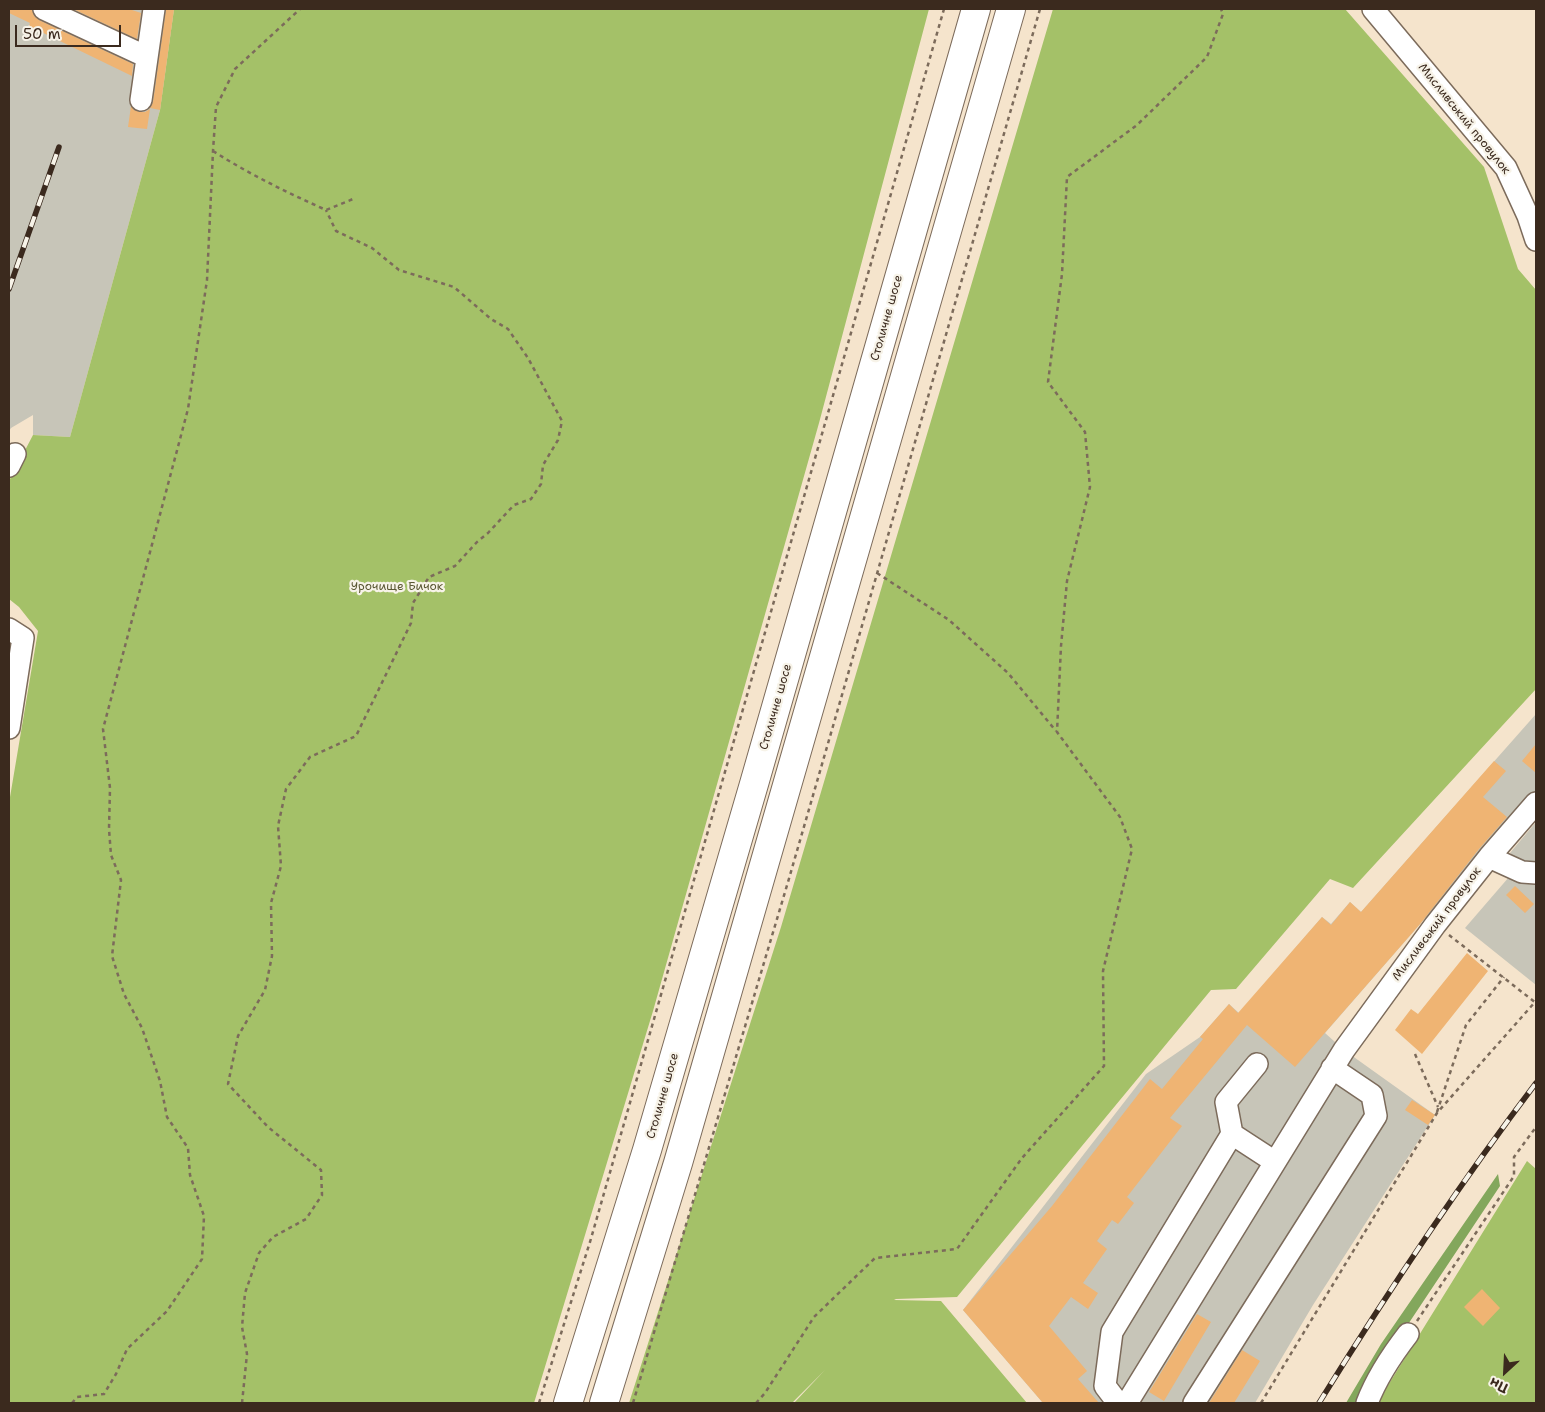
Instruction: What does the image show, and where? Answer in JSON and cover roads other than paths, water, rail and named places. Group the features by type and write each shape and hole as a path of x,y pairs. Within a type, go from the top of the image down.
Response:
{"highway":[{"name":"Столичне шосе","path":"568,1403 647,1150 976,9"},
{"path":"604,1403 678,1163 1011,9"}],"lane":[{"path":"44,9 147,57"},
{"path":"141,100 154,9"},
{"name":"Мисливський провулок","path":"1373,9 1506,168 1532,214 1536,240"},
{"path":"9,629 23,638 9,728"},
{"name":"Мисливський провулок","path":"1127,1403 1344,1050 1435,925 1489,857 1536,803"},
{"path":"1489,857 1522,872 1536,873"},
{"path":"1118,1403 1105,1386 1112,1332 1232,1134 1226,1102 1257,1064"},
{"path":"1194,1403 1376,1116 1372,1096 1332,1068"},
{"path":"1232,1134 1275,1162"},
{"path":"1368,1403 1374,1383 1390,1356 1408,1334"}],"railway":[{"path":"9,289 59,147"},
{"path":"1319,1403 1424,1240 1536,1083"}],"park label":[{"name":"Урочище Бичок","path":"397,587"}]}
